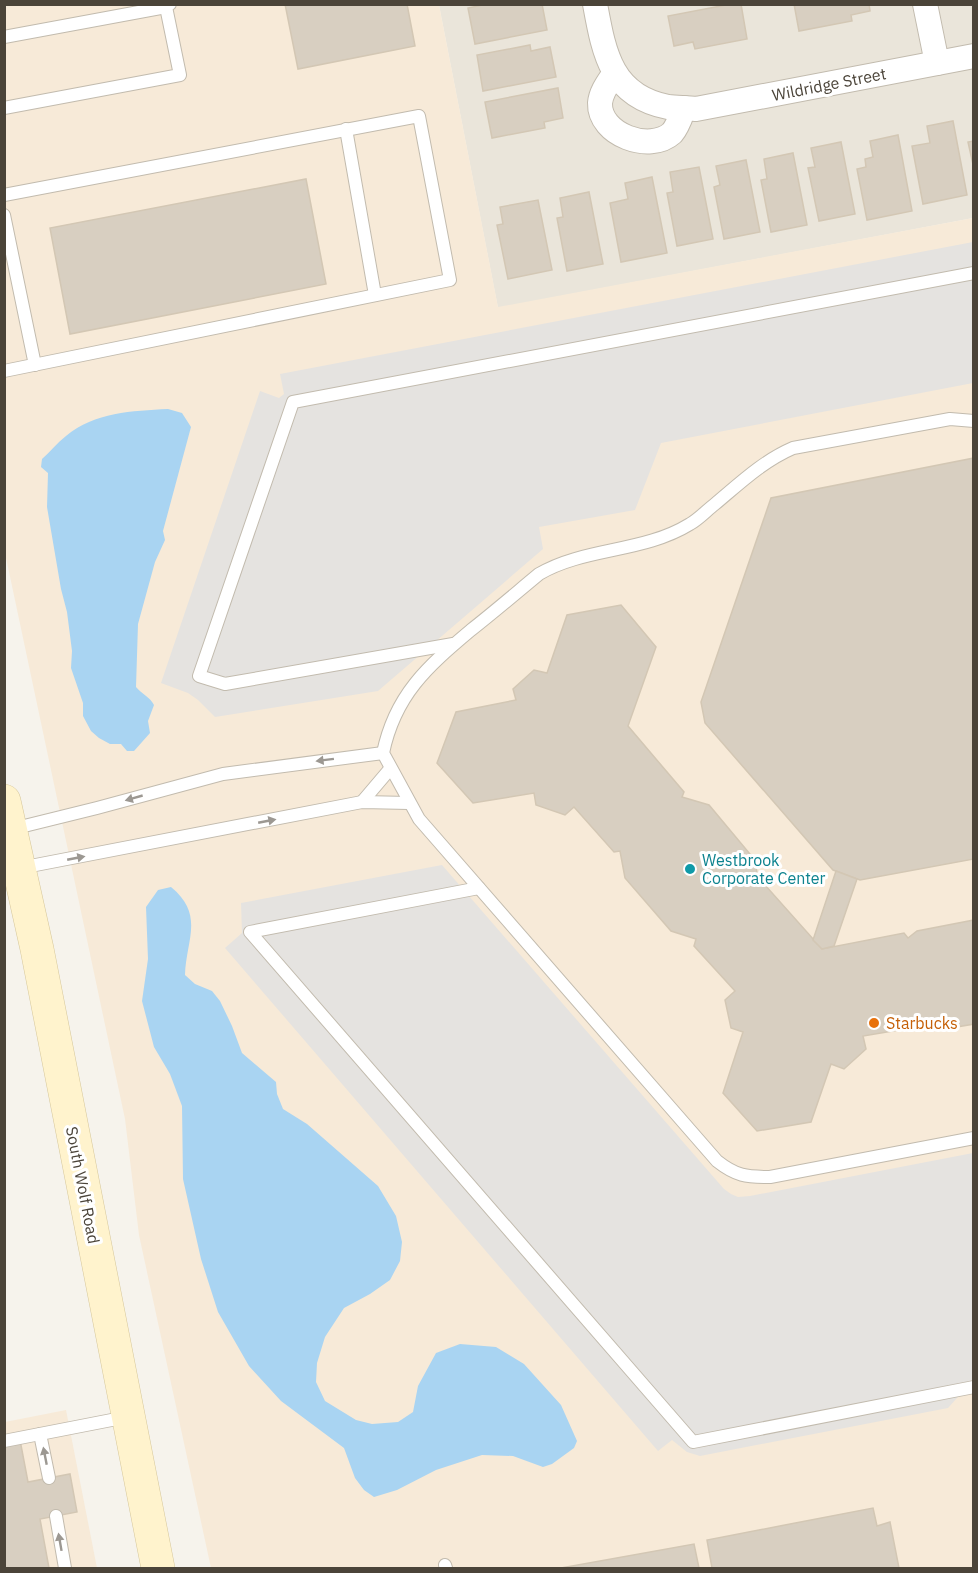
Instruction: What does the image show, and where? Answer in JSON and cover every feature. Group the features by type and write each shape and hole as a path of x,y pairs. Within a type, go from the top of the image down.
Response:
{"main road":[{"name":"South Wolf Road","path":"8,815 37,949 158,1569"}],"street":[{"path":"595,4 600,33 614,74 603,91 600,102 606,122 614,130 638,141 648,142 671,133 684,108"},
{"path":"925,4 937,63"},
{"name":"Wildridge Street","path":"614,74 638,96 669,107 696,109 974,56"}],"lane":[{"path":"4,38 168,6 180,75 4,108"},
{"path":"4,195 419,116 450,280 4,371"},
{"path":"346,129 375,296"},
{"path":"4,215 35,365"},
{"path":"456,643 225,684 199,676 293,402 974,273"},
{"path":"974,421 950,419 793,448 757,469 691,524 641,544 557,564 539,574 418,677 403,699 387,732 383,753 419,819 717,1161 729,1171 746,1177 770,1177 974,1138"},
{"path":"8,815 97,808 223,774 383,753"},
{"path":"362,802 390,769"},
{"path":"18,868 362,802 409,803"},
{"path":"479,888 250,932 693,1442 974,1387"},
{"path":"4,1441 128,1416"},
{"path":"40,1434 49,1478"},
{"path":"56,1516 65,1569"}],"shaded area":[{"name":"Westbrook Corporate Center","path":"4,5 439,5 498,307 973,218 973,1568 211,1568 139,1235 125,1119 5,553"},
{"path":"439,5 973,5 973,218 498,308"},
{"path":"973,242 973,383 661,443 635,510 539,527 543,549 378,691 215,717 188,693 161,683 260,391 279,398 284,394 280,374"},
{"path":"442,865 724,1189 731,1194 738,1197 750,1196 973,1153 974,1379 948,1408 700,1456 687,1452 672,1440 658,1451 225,948 242,933 241,903"},
{"path":"66,1410 97,1568 5,1568 5,1422"}],"water":[{"path":"168,409 182,413 191,427 163,531 165,540 155,562 138,624 136,687 154,705 148,721 150,733 134,751 127,751 121,744 110,744 99,738 91,731 83,716 83,703 71,668 72,651 67,612 47,507 48,473 41,467 42,459 66,436 89,422 114,414"},
{"path":"171,887 181,897 191,918 185,975 195,984 212,991 220,1001 242,1053 276,1082 277,1094 283,1109 307,1124 378,1186 396,1216 402,1242 400,1261 390,1280 344,1308 325,1337 317,1363 316,1382 325,1401 356,1420 372,1424 398,1422 413,1412 418,1386 436,1353 460,1344 496,1347 524,1364 561,1405 577,1441 574,1448 552,1464 543,1467 513,1456 482,1455 436,1470 397,1490 374,1497 364,1490 355,1478 344,1448 281,1401 249,1366 218,1312 201,1259 183,1179 182,1106 170,1074 154,1047 142,1001 148,959 146,907 158,890"}],"building":[{"path":"285,4 407,4 415,46 298,69"},
{"path":"487,4 542,4 547,30 475,44 468,8"},
{"path":"741,4 747,39 695,49 693,42 674,46 668,16"},
{"path":"794,4 869,4 870,11 851,15 852,21 799,31"},
{"path":"530,45 531,51 550,47 556,77 483,91 477,55"},
{"path":"558,88 563,118 544,122 545,128 492,138 485,102"},
{"path":"953,121 967,195 923,204 912,146 930,143 927,126"},
{"path":"898,135 912,211 867,220 857,169 866,167 865,159 873,157 870,141"},
{"path":"974,141 974,169 968,142"},
{"path":"841,142 855,214 819,221 808,168 815,167 811,148"},
{"path":"793,153 807,225 771,232 761,180 767,179 764,159"},
{"path":"746,160 760,232 724,239 714,187 720,185 716,166"},
{"path":"699,167 713,239 677,246 667,193 673,192 670,172"},
{"path":"652,177 667,253 621,262 610,203 628,199 625,183"},
{"path":"306,179 326,284 70,334 50,228"},
{"path":"589,192 603,264 567,271 557,218 563,217 560,198"},
{"path":"538,200 552,270 508,279 497,225 503,224 500,207"},
{"path":"974,458 974,859 860,880 833,870 705,723 701,702 771,498"},
{"name":"Westbrook Corporate Center","path":"621,605 656,647 628,726 684,792 682,797 709,805 755,860 759,886 765,885 822,949 904,933 908,938 917,931 974,920 974,1024 951,1028 925,1018 922,1026 863,1036 866,1049 844,1069 831,1064 811,1122 757,1131 723,1093 743,1032 731,1028 725,1000 735,991 694,946 696,939 671,931 625,878 620,851 614,852 574,807 565,815 536,805 534,793 473,803 437,763 456,712 516,700 513,689 534,670 547,673 567,615"},
{"path":"836,871 857,879 834,946 822,949 813,940"},
{"path":"20,1440 28,1482 70,1474 77,1512 40,1519 49,1568 4,1568 4,1443"},
{"path":"873,1508 877,1526 890,1522 899,1568 712,1568 707,1540"},
{"path":"694,1544 699,1568 561,1568"}],"place":[{"name":"Westbrook Corporate Center","path":"690,869"},
{"name":"Starbucks","path":"874,1023"}]}
